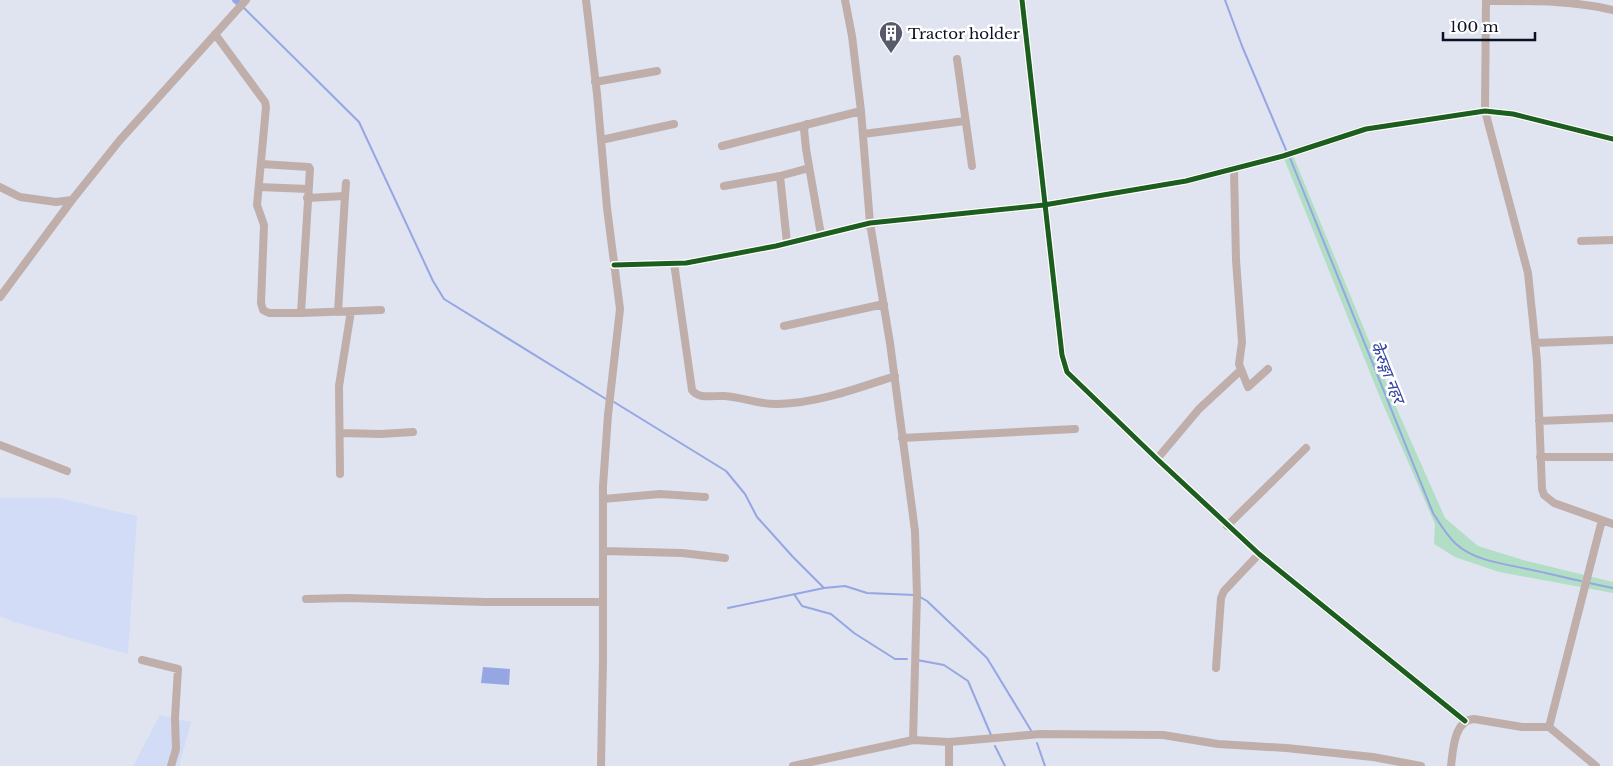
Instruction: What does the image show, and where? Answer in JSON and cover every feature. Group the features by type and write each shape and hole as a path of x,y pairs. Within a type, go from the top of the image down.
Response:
{"street":[{"path":"0,296 120,140 246,0"},
{"path":"586,0 620,309 608,415 603,498 602,766"},
{"path":"845,0 852,36 861,111 870,223 895,376 916,551 912,740"},
{"path":"1022,0 1062,355 1067,372 1156,459 1258,554 1465,721"},
{"path":"1613,10 1595,5 1550,1 1486,0 1485,112 1528,273 1535,343 1542,489 1548,500 1560,506 1613,524"},
{"path":"216,34 265,102 266,107 257,205 264,225 261,303 263,310 269,312 301,313 381,310"},
{"path":"957,59 972,166"},
{"path":"595,82 657,71"},
{"path":"722,146 861,111"},
{"path":"614,265 686,263 787,243 870,223 1044,205 1186,181 1234,170 1366,130 1485,112 1513,114 1613,139"},
{"path":"863,134 965,121"},
{"path":"601,140 674,124"},
{"path":"807,124 804,129 821,235"},
{"path":"261,164 309,167 301,313"},
{"path":"724,186 780,176 810,168"},
{"path":"1234,170 1236,260 1242,342 1239,364 1248,387 1268,369"},
{"path":"780,176 787,243"},
{"path":"338,312 346,183"},
{"path":"0,187 20,198 56,202 72,200"},
{"path":"259,187 308,189"},
{"path":"307,198 345,196"},
{"path":"1581,242 1613,240"},
{"path":"674,263 692,390 700,396 726,396 785,404 812,400 895,376"},
{"path":"784,326 884,304"},
{"path":"340,474 339,386 351,311"},
{"path":"1535,343 1613,340"},
{"path":"1156,459 1199,409 1241,370"},
{"path":"1539,421 1613,418"},
{"path":"902,438 1075,429"},
{"path":"340,433 382,434 413,432"},
{"path":"0,445 67,471"},
{"path":"1227,526 1306,448"},
{"path":"1540,457 1613,457"},
{"path":"603,498 660,494 705,497"},
{"path":"1549,727 1602,520"},
{"path":"604,551 682,553 725,558"},
{"path":"1216,668 1221,598 1224,592 1258,554"},
{"path":"306,600 347,598 486,602 604,602"},
{"path":"142,660 178,668 175,718 176,750 172,766"},
{"path":"1450,766 1458,731 1465,721 1474,718 1522,727 1549,727 1596,766"},
{"path":"793,766 912,740 949,742 1040,734 1163,735 1218,744 1286,748 1373,757 1421,766"},
{"path":"949,742 949,766"}],"shaded area":[{"path":"0,498 59,498 137,516 128,654 14,622 0,616"},
{"path":"160,715 191,722 179,766 133,766"}],"green space":[{"path":"1292,153 1399,414 1445,518 1478,546 1523,560 1613,582 1613,593 1499,572 1455,557 1434,544 1435,524 1379,395 1283,156"}],"water":[{"path":"483,667 510,669 509,685 481,683"}],"waterway":[{"path":"235,0 242,6"},
{"name":"केेरुङ्गा नहर","path":"1225,0 1242,46 1286,150"},
{"path":"243,7 359,122 433,281 444,299 606,399"},
{"name":"केेरुङ्गा नहर","path":"1290,158 1433,513 1444,530 1456,544 1482,559 1581,581"},
{"path":"614,402 726,471 745,494 757,517 824,588"},
{"name":"केेरुङ्गा नहर","path":"1589,583 1613,588"},
{"path":"728,608 824,588 845,586 867,593 915,595"},
{"path":"794,594 802,606 831,614 854,633 895,659 907,659"},
{"path":"920,597 927,601 987,658 1032,732"},
{"path":"917,660 944,665 968,681 991,735"},
{"path":"1037,743 1045,766"},
{"path":"995,746 1005,766"}],"cycle path":[{"path":"1022,0 1062,355 1067,372 1259,554 1465,721"},
{"path":"614,265 686,263 776,246 870,223 1044,205 1186,181 1283,156 1366,129 1485,111 1513,114 1613,139"}],"place":[{"name":"Tractor holder","path":"891,54"}]}
